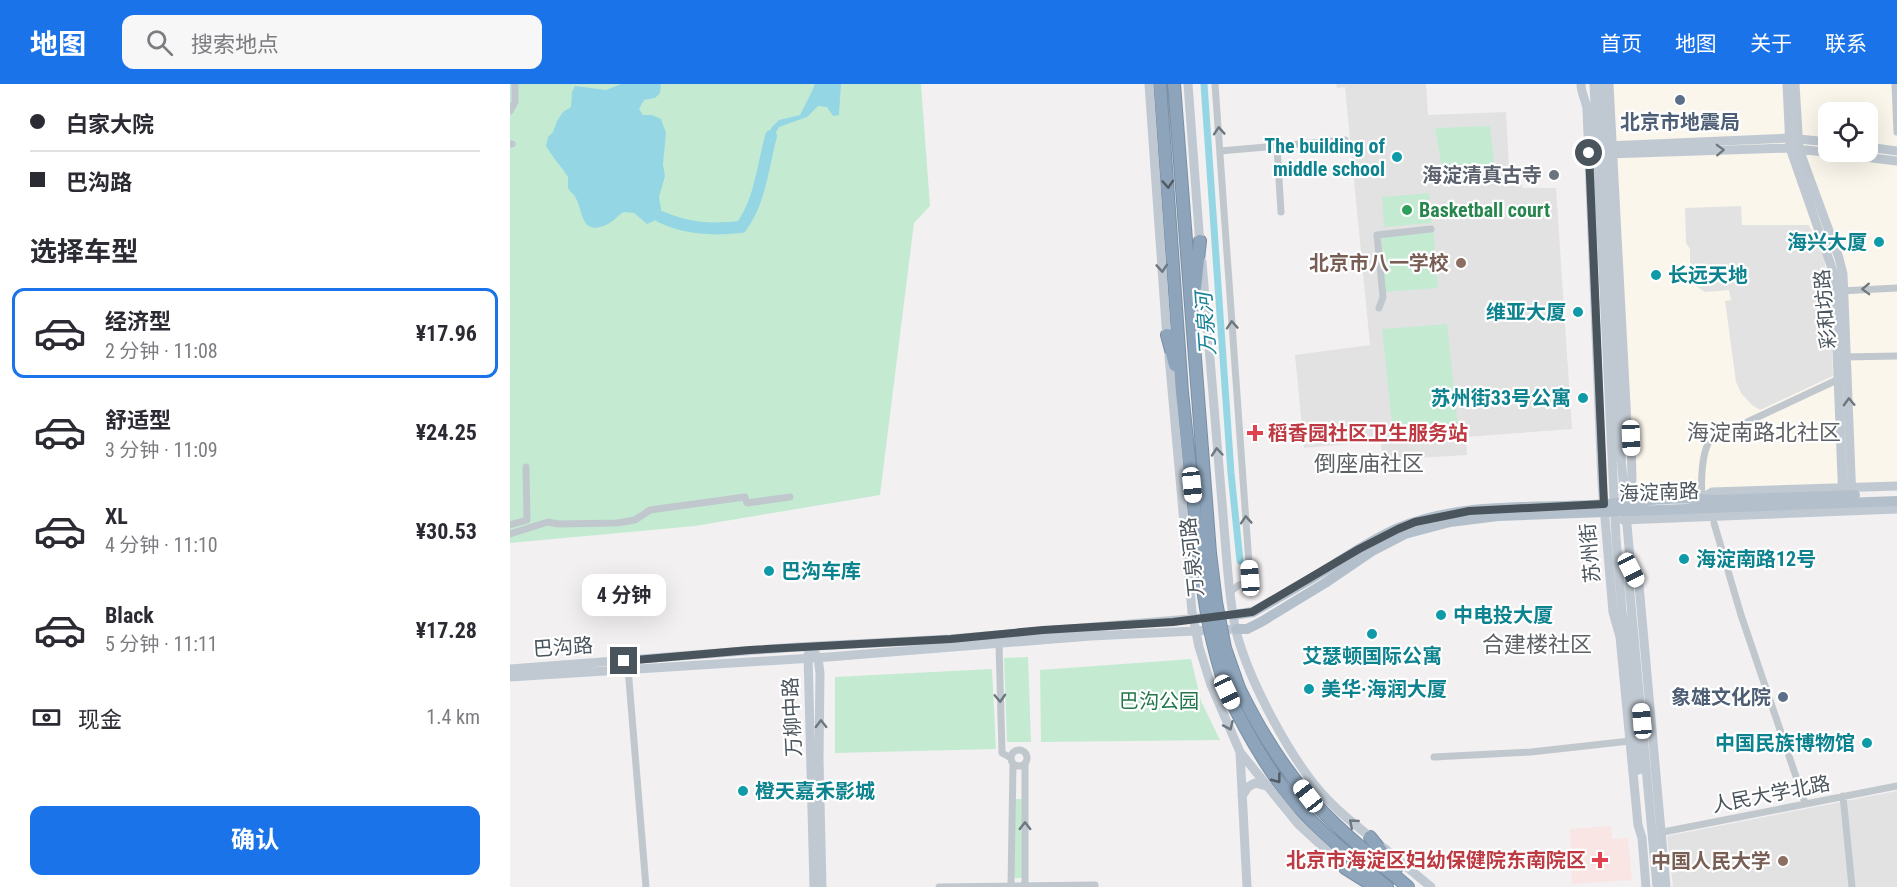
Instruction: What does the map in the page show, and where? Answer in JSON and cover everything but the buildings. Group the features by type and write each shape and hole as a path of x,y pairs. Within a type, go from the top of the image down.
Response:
{"highway":[{"name":"万泉河路","path":"1160,84 1182,392 1204,554 1226,648 1233,690 1246,732 1270,770 1300,808 1331,839 1387,887"},
{"name":"万泉河路","path":"1174,84 1192,319 1204,554"},
{"path":"1192,319 1200,241"},
{"path":"1167,335 1182,392"},
{"name":"万泉河路","path":"1233,690 1279,759 1308,796 1340,829 1409,887"},
{"path":"1370,837 1409,887"},
{"path":"1345,868 1375,887"}],"main road":[{"name":"海淀南路","path":"1233,615 1252,612 1359,549 1398,529 1415,522 1469,511 1616,511 1702,498 1714,500 1897,494"},
{"name":"海淀南路","path":"1236,629 1248,629 1261,622 1352,567 1372,551 1419,529 1472,518 1616,511 1847,495 1897,501"}],"street":[{"path":"510,111 515,102 515,84"},
{"name":"万泉河路","path":"1149,84 1167,335 1195,632"},
{"name":"万泉河路","path":"1188,84 1227,563 1236,629"},
{"path":"1215,84 1250,578 1249,582 1239,585 1230,592"},
{"name":"苏州街","path":"1581,84 1581,94 1586,101 1587,109 1616,511 1644,828 1642,838"},
{"name":"苏州街","path":"1594,84 1605,150"},
{"name":"苏州街","path":"1602,84 1623,483 1616,511 1631,570 1629,582 1632,622 1657,833 1666,887"},
{"name":"苏州街","path":"1609,84 1605,150 1616,511 1613,612 1620,637 1646,887"},
{"name":"彩和坊路","path":"1787,84 1794,143 1840,291 1847,495"},
{"name":"彩和坊路","path":"1794,143 1795,84"},
{"path":"1895,84 1897,132"},
{"path":"1220,151 1345,141"},
{"path":"1605,150 1818,142"},
{"path":"1794,143 1897,160"},
{"path":"1277,147 1281,212"},
{"path":"1878,148 1897,151"},
{"path":"1379,308 1383,297 1377,235 1431,229"},
{"path":"1840,291 1897,288"},
{"path":"1843,357 1897,356"},
{"name":"彩和坊路","path":"1843,357 1839,379 1847,495"},
{"path":"1702,498 1701,483 1707,442 1710,439 1839,379"},
{"path":"510,525 527,520 526,467"},
{"name":"海淀南路","path":"1847,495 1897,486"},
{"path":"510,534 548,522 558,524 617,523 635,520 650,510 745,497 747,503 790,497"},
{"name":"海淀南路","path":"1616,511 1897,509"},
{"path":"1714,523 1741,615 1805,803"},
{"path":"1187,565 1227,563"},
{"path":"1189,585 1208,592 1215,631 1225,666 1249,668"},
{"name":"巴沟路","path":"510,669 811,646 951,639 1233,615"},
{"path":"1236,629 1249,668 1279,730 1304,769 1327,799 1431,887"},
{"name":"巴沟路","path":"510,677 807,658 1091,636 1236,629"},
{"path":"1195,632 1210,684 1240,752 1298,824 1368,887"},
{"path":"999,644 1002,753 1020,767 1035,753"},
{"name":"万柳中路","path":"811,646 818,657 820,674 822,887"},
{"name":"万柳中路","path":"811,646 807,658 814,887"},
{"path":"628,668 646,887"},
{"path":"1210,684 1249,668"},
{"path":"1434,757 1531,752 1630,741"},
{"path":"1011,885 1012,761 1013,753 1018,750 1024,752 1027,761 1024,885"},
{"path":"1240,752 1247,887"},
{"path":"1241,798 1251,785 1260,783 1267,786"},
{"name":"人民大学北路","path":"1657,833 1897,786"},
{"path":"1013,794 1025,795"},
{"path":"1843,796 1852,887"},
{"name":"苏州街","path":"1657,833 1657,887"},
{"path":"939,887 1011,885 1095,885 1095,887"}],"shaded area":[{"name":"北京市八一学校","path":"1336,84 1426,84 1428,115 1506,112 1510,186 1522,184 1522,188 1556,188 1572,429 1466,437 1467,455 1384,460 1380,441 1304,448 1295,355 1370,345 1345,87 1337,88"},
{"path":"1602,84 1897,84 1897,487 1625,502"},
{"path":"1741,206 1742,225 1809,225 1825,258 1826,288 1830,292 1833,376 1760,410 1741,393 1736,382 1725,301 1731,300 1729,290 1705,292 1690,282 1690,249 1686,243 1685,208"},
{"name":"中国人民大学","path":"1897,791 1897,887 1673,887 1667,836"},
{"name":"北京市海淀区妇幼保健院东南院区","path":"1611,826 1612,839 1628,838 1632,880 1572,884 1570,829"}],"green space":[{"path":"510,84 921,84 930,206 914,223 880,495 695,526 510,543"},
{"path":"1490,126 1495,169 1443,174 1435,128"},
{"name":"Basketball court","path":"1429,193 1432,223 1384,227 1382,197"},
{"path":"1434,232 1438,288 1385,292 1381,236"},
{"path":"1447,324 1458,427 1393,433 1382,329"},
{"path":"1028,657 1031,742 1007,742 1004,658"},
{"name":"巴沟公园","path":"1191,659 1201,701 1220,740 1041,742 1040,670"},
{"path":"992,669 996,749 835,753 835,677"},
{"path":"1015,799 1023,799 1022,878 1014,878"}],"water":[{"path":"621,84 661,84 660,93 655,98 644,100 639,109 643,115 652,115 661,119 666,133 663,164 665,176 659,197 662,214 660,218 647,224 634,213 624,212 608,224 592,227 587,225 574,195 568,189 568,177 546,146 557,121 563,112 571,107 572,92 575,86 606,90"},
{"path":"815,84 841,84 839,115 833,116 827,107 818,106 807,117 779,127 772,139 771,128 779,120 800,115"}],"waterway":[{"name":"万泉河","path":"1204,84 1231,473 1240,561"},
{"path":"661,217 700,228 741,227 757,195 771,136"}],"place":[{"name":"北京市地震局","path":"1680,100"},
{"name":"The building of middle school","path":"1397,157"},
{"name":"海淀清真古寺","path":"1554,175"},
{"name":"Basketball court","path":"1407,210"},
{"name":"海兴大厦","path":"1879,242"},
{"name":"北京市八一学校","path":"1461,263"},
{"name":"长远天地","path":"1656,275"},
{"name":"维亚大厦","path":"1578,312"},
{"name":"苏州街33号公寓","path":"1583,398"},
{"name":"稻香园社区卫生服务站","path":"1255,433"},
{"name":"海淀南路12号","path":"1684,559"},
{"name":"巴沟车库","path":"769,571"},
{"name":"中电投大厦","path":"1441,615"},
{"name":"艾瑟顿国际公寓","path":"1372,634"},
{"name":"美华·海润大厦","path":"1309,689"},
{"name":"象雄文化院","path":"1783,697"},
{"name":"中国民族博物馆","path":"1867,743"},
{"name":"橙天嘉禾影城","path":"743,791"},
{"name":"北京市海淀区妇幼保健院东南院区","path":"1600,860"},
{"name":"中国人民大学","path":"1783,861"}],"district":[{"name":"海淀南路北社区","path":"1764,432"},
{"name":"倒座庙社区","path":"1369,463"},
{"name":"合建楼社区","path":"1537,644"}],"route":[{"path":"624,661 750,650 951,639 1043,630 1173,622 1252,612 1359,549 1415,522 1469,511 1604,504 1589,153"}]}
